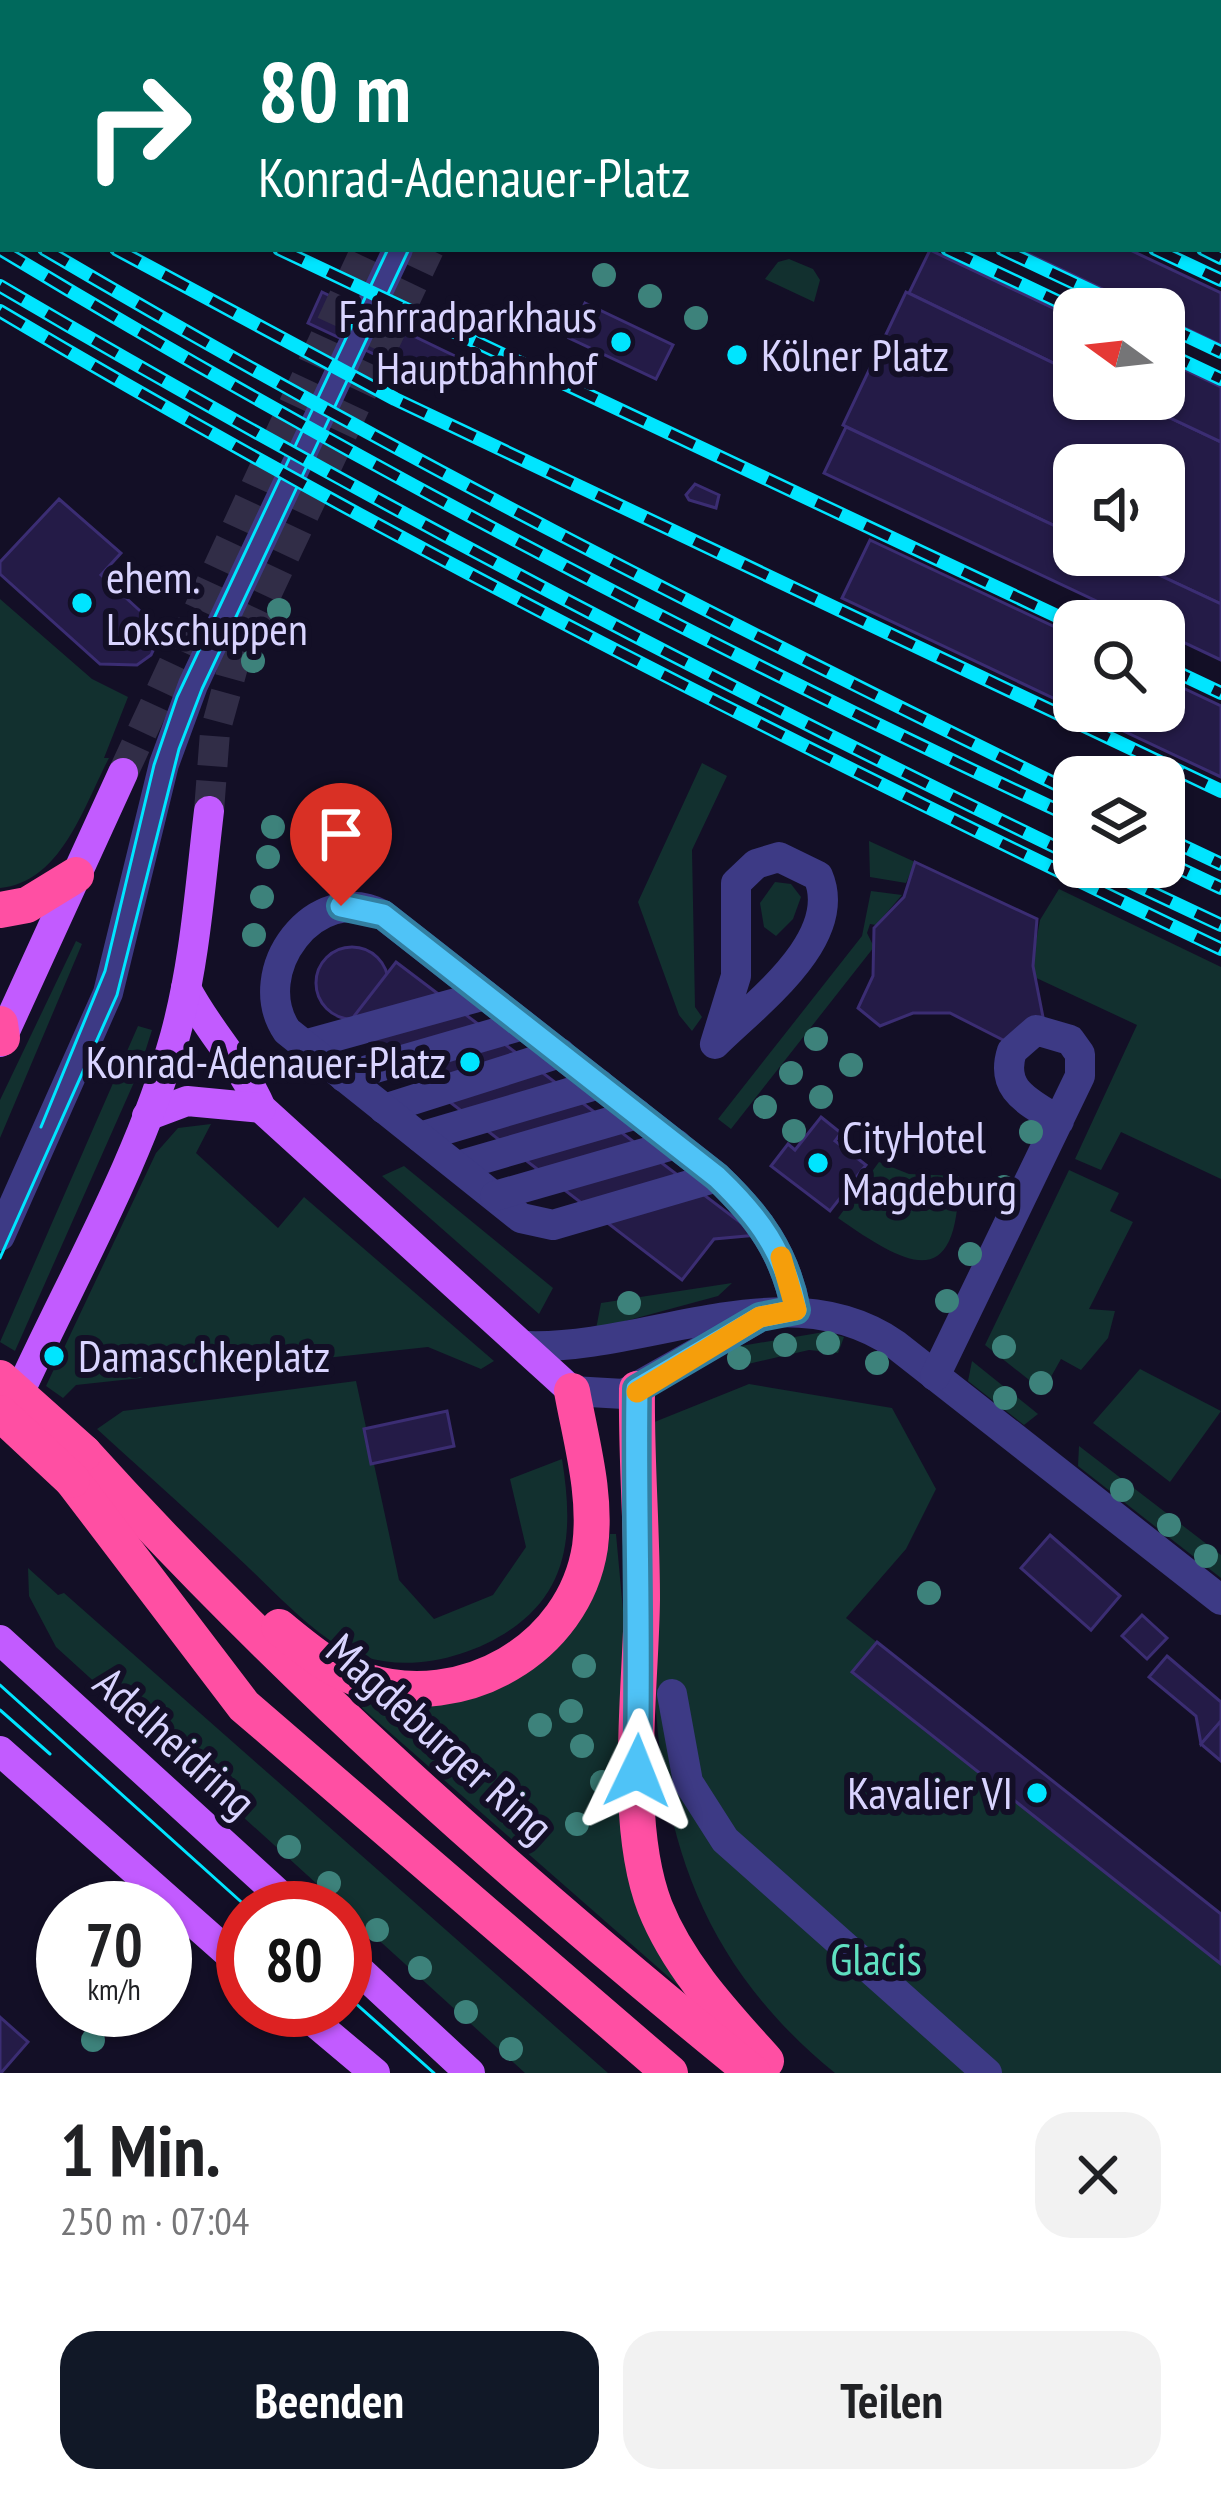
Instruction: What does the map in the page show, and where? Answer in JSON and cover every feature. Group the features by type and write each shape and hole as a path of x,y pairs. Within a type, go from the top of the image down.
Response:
{"highway":[{"path":"0,910 27,905 76,874"},
{"path":"0,1378 78,1467 244,1706 670,2073"},
{"path":"637,1389 635,1501 642,1592 637,1791 644,1868 673,1945 702,1988 777,2073"},
{"path":"572,1390 597,1422 635,1501"},
{"path":"146,1519 340,1672 392,1688 456,1686 521,1657 549,1633 578,1590 590,1550 592,1505 572,1390"},
{"path":"0,1413 78,1467"},
{"name":"Magdeburger Ring","path":"78,1467 146,1519 322,1699 599,1945 753,2073"}],"main road":[{"path":"1,1035 123,773"},
{"path":"0,1435 147,1116 186,988 209,811"},
{"path":"186,988 210,1031 244,1071 261,1108 572,1390"},
{"path":"147,1116 187,1102 261,1108"},
{"name":"Adelheidring","path":"0,1640 264,1881"},
{"path":"0,1751 216,1942"},
{"path":"372,1982 470,2073"},
{"path":"332,2037 374,2073"}],"street":[{"path":"0,1236 108,993 181,715 397,252"},
{"path":"778,857 801,863 818,876 826,904 808,945 716,1044 736,976 734,899 745,872 778,857"},
{"path":"717,1177 553,1225 521,1217 344,1078 278,1018 273,982 295,937 312,920 341,906 383,915 717,1177 766,1228 789,1273 796,1310"},
{"path":"304,1045 484,995"},
{"path":"344,1078 523,1024"},
{"path":"384,1109 560,1053"},
{"path":"420,1137 599,1084"},
{"path":"458,1166 637,1114"},
{"path":"935,1376 1059,1121"},
{"path":"495,1196 676,1144"},
{"path":"527,1346 617,1342 713,1319 796,1310 860,1323 935,1376 1221,1600"},
{"path":"572,1390 609,1396 637,1389 760,1317"},
{"path":"572,1390 617,1342"},
{"path":"672,1694 684,1772 724,1840 987,2073"}],"green space":[{"path":"789,259 813,269 820,280 814,302 765,279 778,262"},
{"path":"0,599 92,679 128,697 104,758 109,758 68,838 40,872 0,888"},
{"path":"702,763 727,776 692,850 695,1007 702,1017 692,1031 679,1015 638,902"},
{"path":"869,841 915,862 906,883 870,877"},
{"path":"775,882 791,884 801,897 793,919 776,936 764,927 760,903"},
{"path":"1059,889 1221,967 1221,1179 1121,1132 1101,1170 1075,1159 1137,1025 1030,975 1040,920"},
{"path":"871,891 902,895 876,925 870,924 867,933 874,947 731,1129 718,1119 862,936"},
{"path":"76,941 82,944 0,1138 0,1100"},
{"path":"138,1026 152,1030 139,1071 15,1351 0,1342"},
{"path":"211,1124 196,1153 278,1228 304,1197 494,1361 481,1369 428,1347 76,1385 63,1398 46,1386 156,1153 178,1128"},
{"path":"879,1162 909,1174 959,1176 957,1213 940,1254 926,1260 909,1258 838,1218"},
{"path":"404,1166 553,1288 539,1314 382,1176"},
{"path":"1069,1170 1119,1193 1110,1211 1133,1222 1089,1309 1115,1311 1108,1338 1081,1370 1061,1359 1043,1391 985,1345"},
{"path":"732,1283 718,1296 596,1329 601,1303"},
{"path":"824,1332 844,1337 838,1353 809,1350 739,1366 730,1361 735,1347"},
{"path":"972,1361 1038,1414 1024,1425 968,1381"},
{"path":"1140,1369 1221,1411 1170,1482 1093,1423"},
{"path":"356,1381 399,1580 434,1619 493,1595 526,1547 510,1479 562,1459 567,1528 558,1571 535,1608 497,1638 424,1662 399,1663 350,1652 303,1619 97,1429 123,1411"},
{"name":"Glacis","path":"749,1384 892,1408 936,1489 906,1549 846,1618 1221,1913 1221,2073 835,2073 765,2005 715,1932 683,1856 664,1776 652,1606 652,1423"},
{"path":"1079,1446 1221,1555 1221,1578 1078,1466"},
{"path":"610,1534 616,1534 626,1643 679,1986 362,1708 366,1702 409,1707 451,1703 490,1691 526,1672 557,1646 582,1614 600,1577"},
{"path":"28,1568 58,1595 64,1593 608,2073 525,2073 372,1934 372,1881 314,1881 56,1647 29,1596"}],"building":[{"path":"929,252 1053,308 1053,363 909,293"},
{"path":"1024,252 1134,252 1221,293 1221,345 1185,328 1185,288 1101,288"},
{"path":"322,292 459,358 446,388 308,323"},
{"path":"906,292 1053,363 1053,420 1174,420 1221,442 1221,604 1161,576 1185,576 1185,444 1053,444 1053,525 843,425"},
{"name":"Fahrradparkhaus Hauptbahnhof","path":"585,303 673,345 656,379 569,338"},
{"path":"1185,370 1221,387 1221,442 1174,420 1185,420"},
{"path":"846,427 1053,525 1053,576 1161,576 1221,604 1221,660 1185,643 1185,600 1094,600 824,473"},
{"path":"695,484 719,495 716,508 689,500 686,495"},
{"name":"ehem. Lokschuppen","path":"59,499 121,553 101,575 162,631 151,655 137,665 100,664 0,574 0,562"},
{"path":"870,540 1053,626 1053,698 842,598"},
{"path":"1185,689 1221,706 1221,777 1185,756 1126,732 1185,732"},
{"path":"915,862 1037,919 1033,966 1043,1017 1009,1043 950,1013 913,1013 880,1026 858,1008 873,976 874,928 904,897"},
{"path":"352,947 378,957 388,983 378,1009 352,1019 326,1009 316,983 326,957"},
{"path":"396,962 757,1235 714,1239 682,1280 348,1024"},
{"name":"CityHotel Magdeburg","path":"821,1117 841,1133 835,1141 866,1165 830,1211 771,1166 788,1144 795,1150"},
{"path":"447,1411 454,1446 371,1464 364,1429"},
{"path":"1050,1535 1120,1596 1091,1630 1021,1568"},
{"path":"1142,1615 1167,1638 1147,1659 1122,1636"},
{"name":"Kavalier VI","path":"877,1642 1221,1914 1221,1964 852,1672"},
{"path":"1167,1656 1221,1702 1221,1721 1201,1744 1196,1716 1149,1677"},
{"path":"1221,1721 1221,1761 1201,1744"},
{"path":"0,2017 28,2042 1,2073 0,2073"}],"tunnel":[{"path":"123,773 365,252"},
{"path":"209,811 215,732 234,663 428,252"}],"tram line":[{"path":"41,1127 105,971 154,765 177,697 387,252"},
{"path":"0,1258 117,995 179,749 202,689 408,252"},
{"path":"0,1685 218,1881"},
{"path":"0,1710 50,1754"},
{"path":"372,2018 434,2073"}],"railway":[{"path":"5,252 263,402 530,548 1053,808"},
{"path":"49,252 553,531 1053,783"},
{"path":"122,252 395,399 1221,791"},
{"path":"285,252 1053,614"},
{"path":"953,252 1053,299"},
{"path":"1008,252 1085,288"},
{"path":"1161,252 1221,280"},
{"path":"1209,252 1221,258"},
{"path":"0,286 531,582 1053,846"},
{"path":"0,311 299,482 603,644 1221,949"},
{"path":"1185,335 1221,352"},
{"path":"1185,362 1221,379"},
{"path":"1185,676 1221,693"},
{"path":"1185,847 1221,864"},
{"path":"1185,871 1221,888"},
{"path":"1143,888 1221,925"}],"slow traffic":[{"path":"637,1392 760,1317 796,1310 781,1257"}],"place":[{"name":"Fahrradparkhaus Hauptbahnhof","path":"621,342"},
{"name":"Kölner Platz","path":"737,355"},
{"name":"ehem. Lokschuppen","path":"82,603"},
{"name":"Konrad-Adenauer-Platz","path":"470,1062"},
{"name":"CityHotel Magdeburg","path":"818,1163"},
{"name":"Damaschkeplatz","path":"54,1356"},
{"name":"Kavalier VI","path":"1037,1793"}],"route":[{"path":"341,906 383,915 717,1177 766,1228 789,1273 796,1310 760,1317 637,1389 635,1501 642,1592 637,1771"}]}
